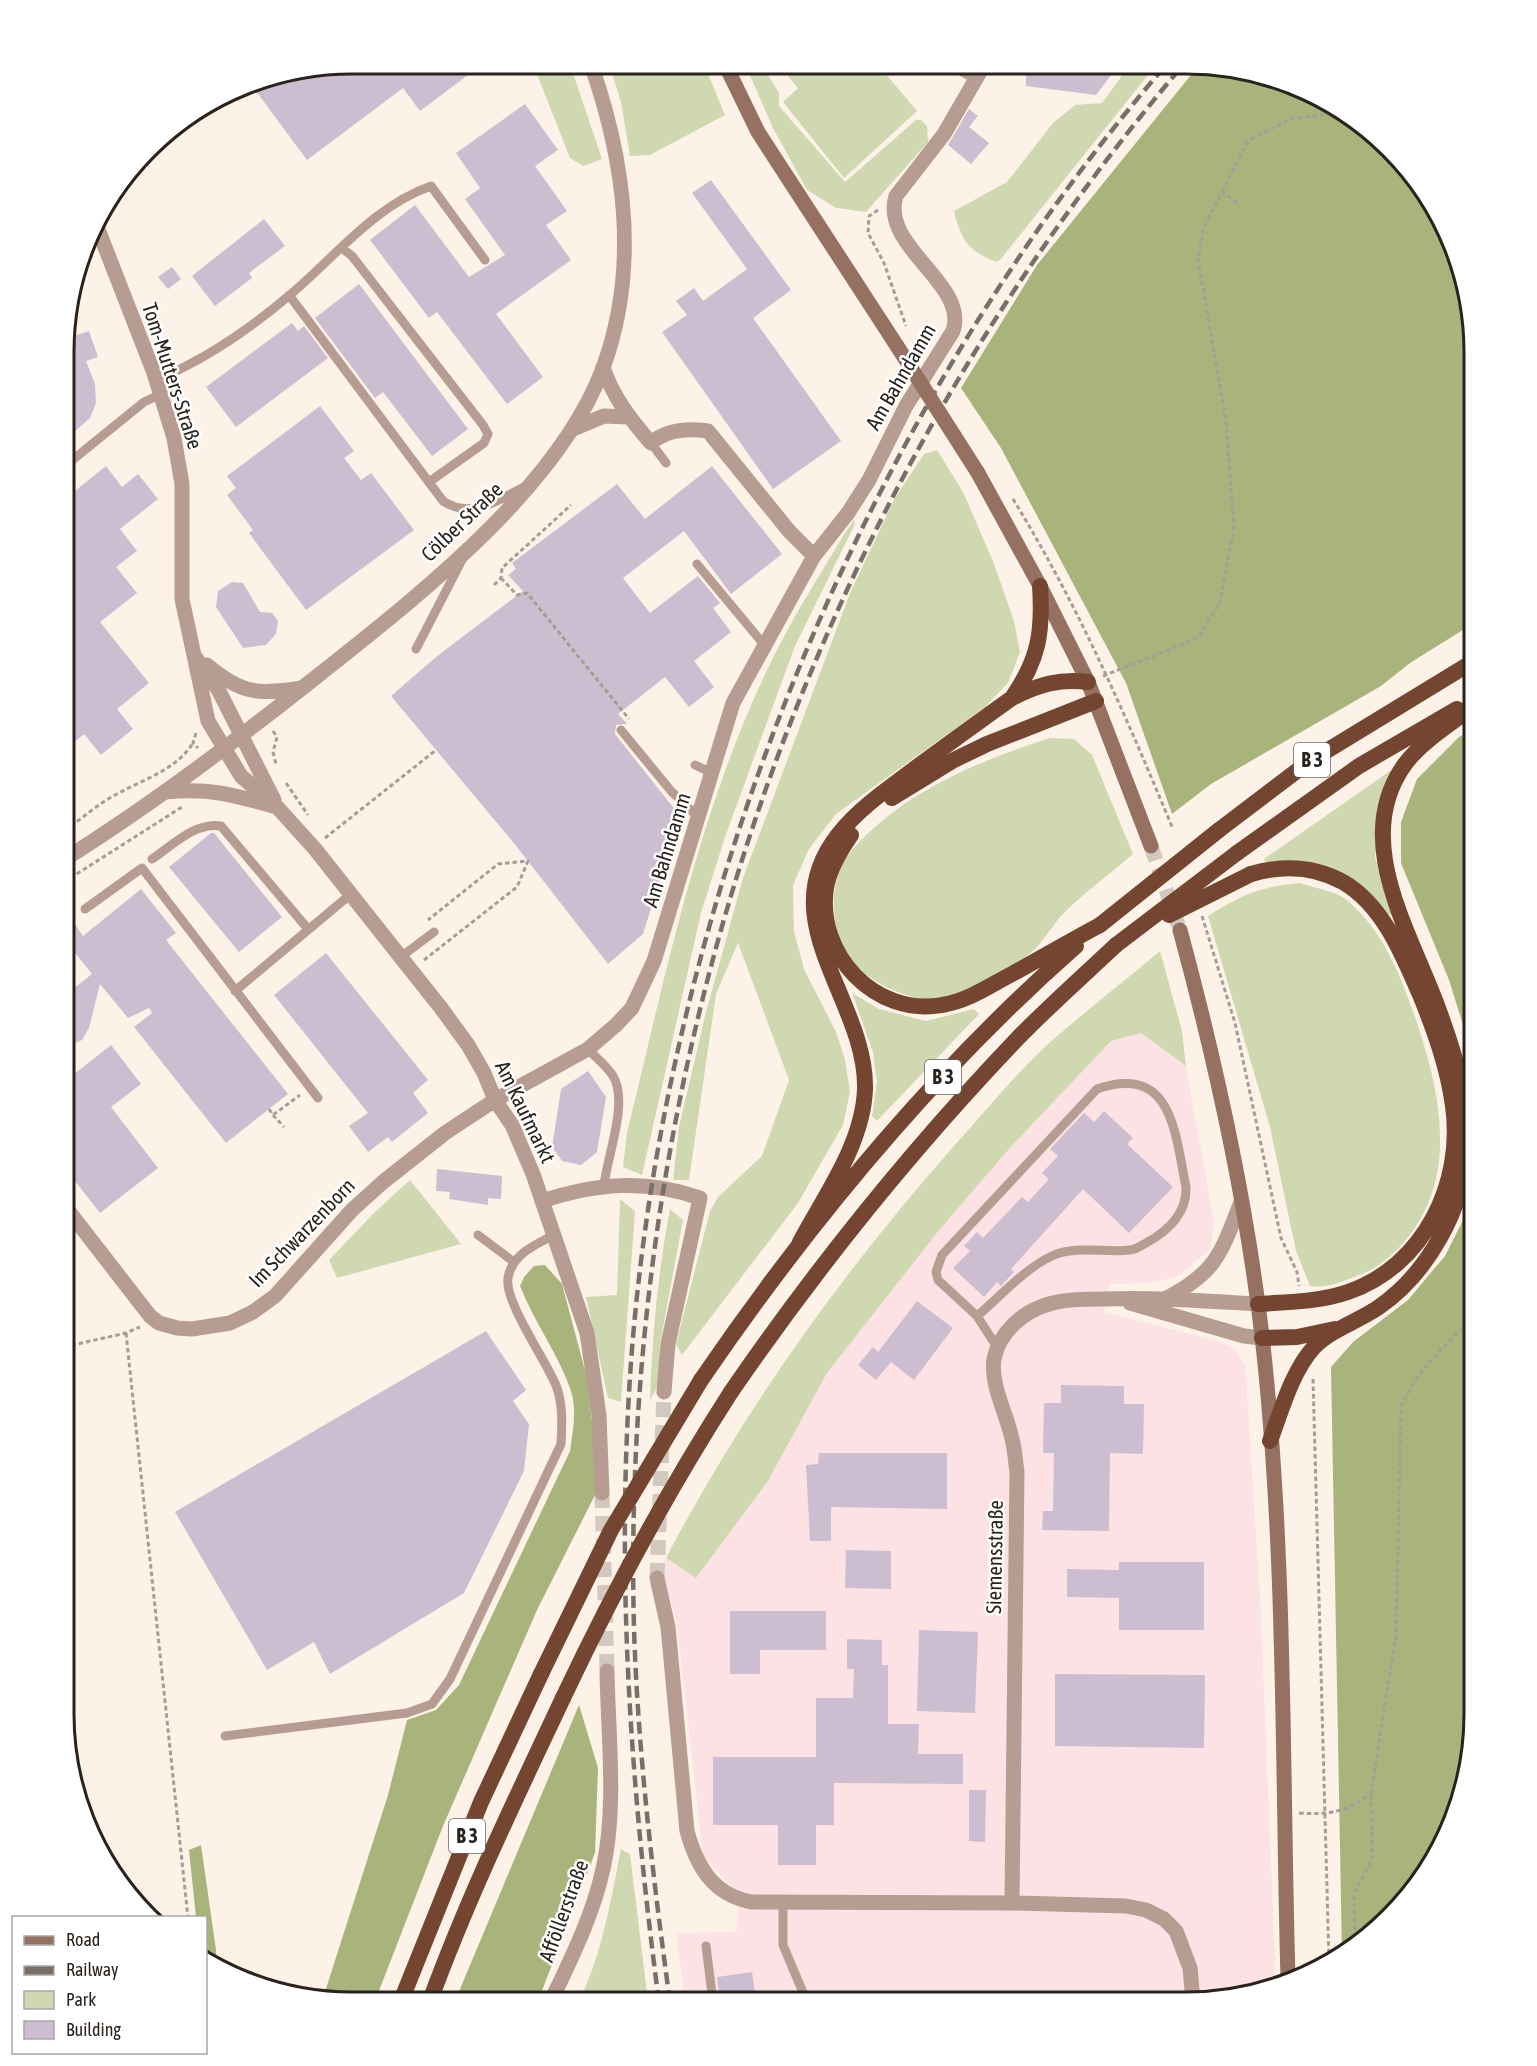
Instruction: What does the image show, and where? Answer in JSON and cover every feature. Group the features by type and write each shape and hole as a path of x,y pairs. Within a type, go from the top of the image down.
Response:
{"highway":[{"path":"1012,698 1028,675 1039,641 1040,586"},
{"name":"B 3","path":"404,1993 481,1802 540,1674 617,1520 700,1380 800,1242 962,1056 1026,990 1100,925 1219,830 1310,762 1464,667"},
{"path":"800,1242 853,1142 863,1108 865,1090 865,1071 856,1033 822,953 816,930 815,891 822,861 837,835 878,796 1012,698 1047,683 1074,680 1088,682"},
{"path":"1096,701 979,748 882,804 854,831 837,857 830,871 825,903 830,935 836,950 855,976 881,996 924,1006 939,1006 968,998 1100,925"},
{"name":"B 3","path":"433,1993 449,1949 506,1817 627,1568 667,1494 730,1392 819,1268 908,1159 1018,1038 1116,945 1237,853 1359,766 1464,705"},
{"path":"1464,714 1417,751 1406,764 1389,794 1382,826 1384,855 1392,889 1438,1008 1461,1083 1464,1106"},
{"path":"1133,932 1251,874 1281,867 1313,870 1344,883 1369,903 1395,941 1430,1019 1443,1058 1454,1108 1455,1130 1450,1172 1428,1230 1402,1260 1369,1283 1332,1297 1258,1304"},
{"path":"1270,1441 1294,1376 1315,1346 1342,1327 1380,1306 1398,1291 1427,1257 1449,1218 1463,1175 1464,1164"},
{"path":"1262,1338 1297,1337 1342,1327"}],"main road":[{"path":"730,74 758,132 978,473 1040,586 1088,682 1151,846"},
{"path":"1180,930 1212,1051 1241,1202 1262,1338 1281,1637 1288,1973"}],"street":[{"name":"Cölber Straße","path":"74,852 225,750 380,626 467,548 533,482 573,429 603,367 618,307 623,266 625,208 609,117 594,74"},
{"path":"896,196 944,134 978,74"},
{"name":"Am Bahndamm","path":"495,1100 588,1049 616,1025 644,988 699,818 733,703 814,556 859,496 892,429 944,349 955,324 953,311 942,287 900,231 892,208 896,196"},
{"name":"Tom-Mutters-Straße","path":"100,234 159,387 174,438 182,484 182,590 208,721 225,750"},
{"path":"603,367 610,388 628,417 651,443 658,437 691,428 708,431 789,531 814,556"},
{"path":"573,429 604,416 628,417"},
{"path":"193,653 239,688 261,693 302,688"},
{"name":"Tom-Mutters-Straße","path":"193,653 219,691 242,737"},
{"name":"Am Kaufmarkt","path":"242,737 278,808"},
{"name":"Am Kaufmarkt","path":"225,750 241,776 278,808 402,956 468,1045 484,1073 495,1100 512,1125 542,1201 587,1333 596,1377 602,1493"},
{"path":"165,792 196,789 223,792 278,808"},
{"name":"Im Schwarzenborn","path":"74,1218 150,1316 159,1323 177,1328 211,1327 230,1323 253,1312 275,1296 367,1195 445,1133 495,1100"},
{"path":"542,1201 604,1186 641,1184 675,1189 700,1198 668,1344 664,1392"},
{"path":"1167,1298 1186,1288 1210,1269 1219,1257 1241,1202"},
{"path":"1113,1298 1213,1328 1262,1338"},
{"path":"997,1347 1016,1323 1048,1304 1113,1298 1167,1298 1258,1304"},
{"name":"Siemensstraße","path":"997,1347 995,1378 1012,1440 1017,1471 1012,1903"},
{"path":"657,1578 668,1627 687,1831 695,1857 708,1879 728,1895 752,1902 1012,1903 1126,1906 1146,1910 1164,1918 1176,1931 1190,1968 1192,1993"},
{"name":"Afföllerstraße","path":"554,1993 599,1887 604,1867 609,1817 607,1671"}],"lane":[{"path":"966,74 975,79"},
{"path":"74,459 159,387 289,295 342,248 351,236 408,194 430,186 485,260"},
{"path":"342,248 359,266 483,425 488,435 484,443 429,482"},
{"path":"289,295 443,501 451,506 473,510 533,482"},
{"path":"651,443 666,463"},
{"path":"416,649 455,577 467,548"},
{"path":"697,564 765,646"},
{"path":"621,730 671,791 699,818"},
{"path":"695,765 712,772"},
{"path":"152,859 198,827 209,824 221,826 308,929"},
{"path":"85,909 142,868 318,1098"},
{"path":"235,991 351,894"},
{"path":"402,956 434,932"},
{"path":"588,1049 613,1076 620,1096 604,1186"},
{"path":"977,1316 1053,1256 1071,1251 1132,1250 1164,1232 1174,1223 1186,1197 1186,1187 1172,1118 1167,1105 1158,1095 1146,1088 1131,1084 1114,1084 1097,1089 942,1255 936,1272 939,1280 977,1316 997,1347"},
{"path":"478,1235 514,1262"},
{"path":"225,1736 407,1713 432,1704 450,1679 561,1444 562,1416 557,1389 509,1288 508,1279 514,1262 522,1253 554,1235"},
{"path":"783,1902 783,1945 803,1993"},
{"path":"706,1946 712,1993"}],"path":[{"path":"1088,682 1198,638 1220,602 1234,528 1226,420 1198,260 1204,227 1248,141 1290,120 1326,114 1336,118"},
{"path":"1222,192 1240,205"},
{"path":"896,196 869,216 867,225 907,328"},
{"path":"494,585 501,578 502,568 571,505"},
{"path":"501,578 517,595 527,594 631,721"},
{"path":"264,719 277,737 273,753 279,772"},
{"path":"74,824 115,794 166,768 184,756 193,743"},
{"path":"325,838 436,750"},
{"path":"282,778 313,821"},
{"path":"74,876 191,802"},
{"path":"319,830 332,847"},
{"path":"426,922 498,864 528,861 517,887 423,961 429,969"},
{"path":"1201,914 1235,1023 1281,1239 1297,1272 1301,1301"},
{"path":"497,1065 502,1069 523,1070"},
{"path":"273,1114 310,1086"},
{"path":"269,1109 284,1127"},
{"path":"74,1345 126,1333 141,1326 150,1316"},
{"path":"1355,1935 1354,1894 1372,1860 1371,1793 1396,1636 1401,1407 1409,1389 1431,1357 1464,1326"},
{"path":"126,1333 189,1916"},
{"path":"1304,1361 1312,1370 1329,1952"},
{"path":"1283,1812 1324,1815 1358,1804 1371,1793"}],"shaded area":[{"path":"1141,1033 1186,1066 1214,1221 1211,1248 1179,1276 1151,1283 1110,1284 1104,1312 1218,1341 1234,1348 1245,1364 1260,1594 1276,1978 1240,1987 1186,1993 684,1993 676,1933 736,1932 740,1895 703,1856 677,1623 661,1568 666,1558 696,1578 768,1481 827,1373 940,1229 1009,1149 1111,1041"}],"green space":[{"path":"537,74 573,74 602,159 584,166 570,158"},
{"path":"612,74 708,74 725,115 650,155 630,156 621,102"},
{"path":"749,74 767,74 779,93 779,106 845,182 916,120 921,120 927,126 928,142 866,212 836,208 807,190 773,128"},
{"path":"786,74 886,74 917,111 844,178 783,102 798,88"},
{"path":"1123,74 1149,74 1000,260 996,262 972,249 963,237 954,211 1007,182 1053,123 1075,105 1102,103"},
{"path":"1192,74 1204,74 1257,83 1292,95 1340,120 1369,142 1395,168 1417,197 1435,229 1454,280 1461,315 1464,352 1464,629 1410,663 1381,686 1211,784 1172,814 1126,683 1001,448 961,388 1037,265"},
{"path":"937,450 963,492 993,561 1014,621 1020,652 1008,683 985,707 836,814 809,849 793,885 794,931 804,969 836,1032 845,1060 850,1092 843,1125 798,1203 682,1355 676,1344 710,1211 718,1197 762,1156 789,1080 738,943 716,994 689,1180 673,1180 679,1127 706,1012 743,878 850,593 895,498 924,454"},
{"path":"854,520 855,524 795,646 725,837 701,913 642,1175 623,1167 627,1133 678,923 720,784 746,717 776,652 811,589"},
{"path":"1464,734 1464,1028 1449,980 1401,863 1401,822 1417,779"},
{"path":"1050,738 1074,739 1092,755 1133,854 1069,908 1027,956 1004,972 964,992 940,999 914,997 900,993 872,979 860,970 844,950 839,939 834,914 838,876 849,854 891,814 915,797 995,757"},
{"path":"1390,771 1396,771 1377,816 1375,857 1393,916 1382,909 1355,881 1344,874 1306,863 1265,862 1264,859"},
{"path":"1300,883 1331,892 1347,900 1371,925 1389,954 1403,985 1424,1045 1432,1073 1440,1132 1439,1161 1433,1189 1422,1216 1405,1241 1374,1268 1337,1283 1317,1287 1310,1286 1296,1251 1270,1127 1208,916 1252,893"},
{"path":"1160,951 1182,1031 1186,1066 1141,1033 1111,1041 1009,1149 940,1229 827,1373 768,1481 696,1578 666,1558 728,1449 762,1396 797,1344 872,1243 1028,1063"},
{"path":"852,993 879,1009 926,1021 974,1009 979,1014 877,1121 872,1116 877,1082 873,1052"},
{"path":"410,1180 461,1244 337,1278 329,1260 376,1211"},
{"path":"620,1199 635,1211 621,1402 608,1398 586,1297 617,1295"},
{"path":"670,1209 683,1220 660,1344 659,1384 650,1400 656,1304"},
{"path":"1464,1218 1464,1714 1461,1751 1449,1804 1435,1837 1417,1869 1395,1898 1369,1924 1342,1945 1331,1367 1353,1342 1408,1300 1445,1256"},
{"path":"545,1265 562,1284 587,1378 596,1456 595,1495 537,1610 443,1826 378,1993 325,1991 388,1795 407,1720 436,1710 459,1685 570,1451 574,1413 571,1391 560,1364 520,1286 524,1277 534,1266"},
{"path":"579,1705 598,1768 595,1853 541,1993 458,1993"},
{"path":"201,1845 217,1957 207,1952 207,1916 196,1916 189,1850"},
{"path":"621,1849 630,1854 647,1993 583,1993 600,1946"}],"building":[{"path":"333,74 469,74 420,111 403,88 307,160 256,91 297,79"},
{"path":"1026,74 1112,74 1096,95 1026,86"},
{"path":"525,104 558,150 535,166 567,211 546,225 571,260 496,314 543,377 507,404 437,312 429,318 370,240 415,205 469,277 505,255 465,199 480,188 456,153"},
{"path":"969,109 978,116 969,127 989,143 971,164 948,145"},
{"path":"711,180 791,290 753,318 841,441 773,489 662,332 687,315 676,301 694,288 703,301 747,269 692,193"},
{"path":"264,219 285,246 249,273 252,278 215,306 192,276"},
{"path":"172,267 181,279 168,289 158,277"},
{"path":"359,284 468,429 432,456 383,392 375,398 315,318"},
{"path":"292,323 298,331 304,326 328,358 236,427 206,387"},
{"path":"89,331 98,357 86,361 95,384 96,403 90,418 74,432 74,352 74,336"},
{"path":"320,406 354,451 344,458 361,480 371,473 414,530 306,610 249,533 253,530 227,495 236,488 227,476"},
{"path":"106,466 122,487 138,474 158,499 120,529 137,551 116,567 137,593 100,622 149,683 117,709 133,729 101,755 84,734 74,742 74,492"},
{"path":"712,466 782,554 731,594 684,531 623,578 650,613 698,576 720,603 713,608 731,632 694,661 714,687 689,707 665,677 618,714 627,724 616,725 615,734 680,816 643,934 608,964 517,847 391,696 436,657 523,591 508,575 516,569 512,563 617,484 645,519"},
{"path":"232,582 243,583 260,612 272,613 278,621 276,634 266,645 243,648 216,607 218,591"},
{"path":"211,833 214,833 282,917 239,952 169,867"},
{"path":"141,889 176,933 166,940 288,1094 226,1143 134,1027 152,1013 149,1008 128,1018 100,984 89,1028 82,1040 74,1044 74,988 92,974 74,952 74,923 83,936"},
{"path":"326,953 428,1080 413,1093 428,1113 392,1142 388,1137 368,1152 349,1126 368,1113 274,995"},
{"path":"111,1045 141,1084 111,1107 158,1168 100,1213 74,1180 74,1074"},
{"path":"588,1071 606,1097 597,1152 581,1165 562,1161 552,1147 561,1089"},
{"path":"1104,1111 1133,1138 1127,1144 1173,1187 1129,1233 1083,1189 1011,1269 1014,1272 1001,1286 997,1282 984,1297 953,1268 970,1251 964,1246 977,1232 983,1238 1022,1197 1028,1202 1049,1179 1042,1173 1058,1156 1050,1149 1084,1113 1094,1122"},
{"path":"437,1169 502,1176 501,1199 488,1198 488,1205 449,1199 450,1192 436,1191"},
{"path":"917,1301 953,1328 914,1380 891,1362 876,1380 858,1365 873,1347 878,1352"},
{"path":"486,1331 526,1390 513,1401 529,1424 524,1471 464,1593 330,1674 314,1642 267,1670 175,1512"},
{"path":"1061,1385 1124,1386 1124,1404 1144,1404 1143,1454 1110,1453 1109,1531 1042,1530 1043,1511 1053,1511 1054,1453 1043,1453 1044,1403 1061,1403"},
{"path":"819,1453 947,1453 947,1509 831,1507 831,1541 810,1541 806,1465 818,1464"},
{"path":"846,1550 891,1551 891,1589 845,1588"},
{"path":"1119,1562 1204,1562 1204,1630 1119,1630 1119,1598 1067,1597 1067,1569 1119,1570"},
{"path":"730,1611 826,1611 826,1650 760,1650 760,1674 730,1674"},
{"path":"919,1630 978,1632 975,1713 917,1711"},
{"path":"847,1639 882,1640 882,1665 888,1665 888,1724 919,1724 918,1754 963,1754 963,1784 834,1783 834,1825 816,1825 816,1865 778,1865 778,1825 713,1825 713,1757 816,1757 816,1698 853,1698 854,1669 847,1669"},
{"path":"1055,1674 1205,1675 1204,1748 1055,1746"},
{"path":"969,1790 986,1790 985,1842 969,1841"},
{"path":"752,1972 755,1993 719,1993 717,1977"}],"tunnel":[{"path":"1151,846 1180,930"},
{"path":"657,1578 664,1392"},
{"path":"602,1493 607,1671"}],"railway":[{"path":"658,1993 640,1839 628,1676 625,1594 627,1431 632,1349 653,1177 689,1004 738,833 800,666 875,503 961,348 1058,201 1159,74"},
{"path":"669,1993 647,1816 636,1676 634,1629 638,1415 661,1204 703,997 763,796 842,601 938,414 1052,235 1176,74"}]}
